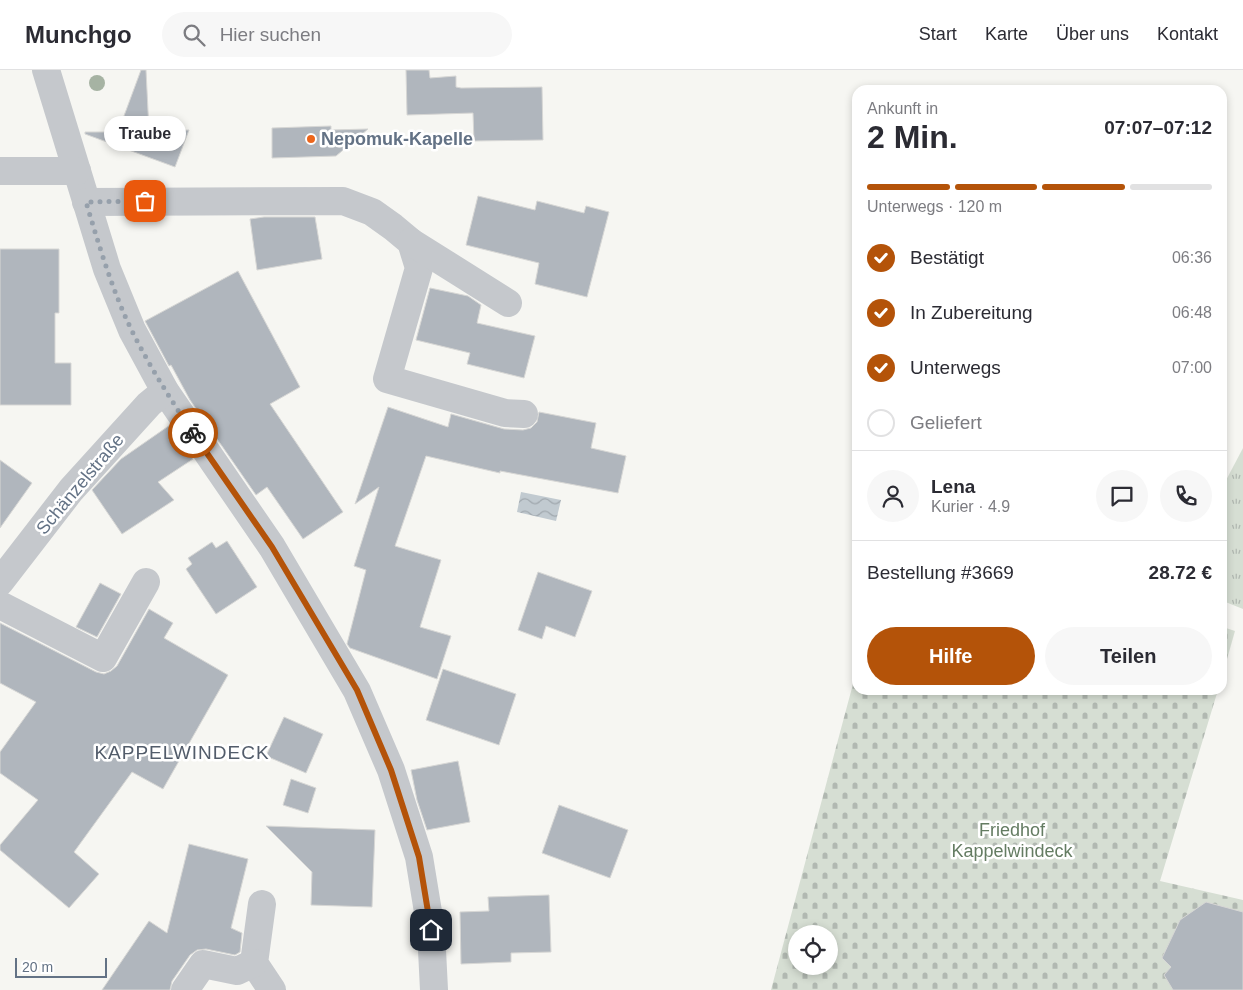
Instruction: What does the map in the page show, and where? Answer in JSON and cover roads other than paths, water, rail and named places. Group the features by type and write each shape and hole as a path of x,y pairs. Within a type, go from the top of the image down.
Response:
{"street":[{"path":"46,70 107,269 132,330 165,391 272,547 357,690 391,770 419,857 431,930 434,990"},
{"path":"0,170 77,171"},
{"path":"86,202 343,200 372,212 411,242 508,303"},
{"path":"411,242 419,268 387,379 505,414 524,414"},
{"name":"Schänzelstraße","path":"0,582 71,490 149,404 165,391"},
{"path":"0,605 104,658 146,582"},
{"path":"262,904 254,964 272,990"},
{"path":"185,990 203,964 237,971 254,964"}],"water":[{"path":"521,492 561,500 556,521 517,512"}],"place":[{"name":"Nepomuk-Kapelle","path":"311,139"},
{"name":"Traube","path":"145,201"}],"district":[{"name":"KAPPELWINDECK","path":"182,752"}],"park label":[{"name":"Friedhof Kappelwindeck","path":"1012,840"}]}
